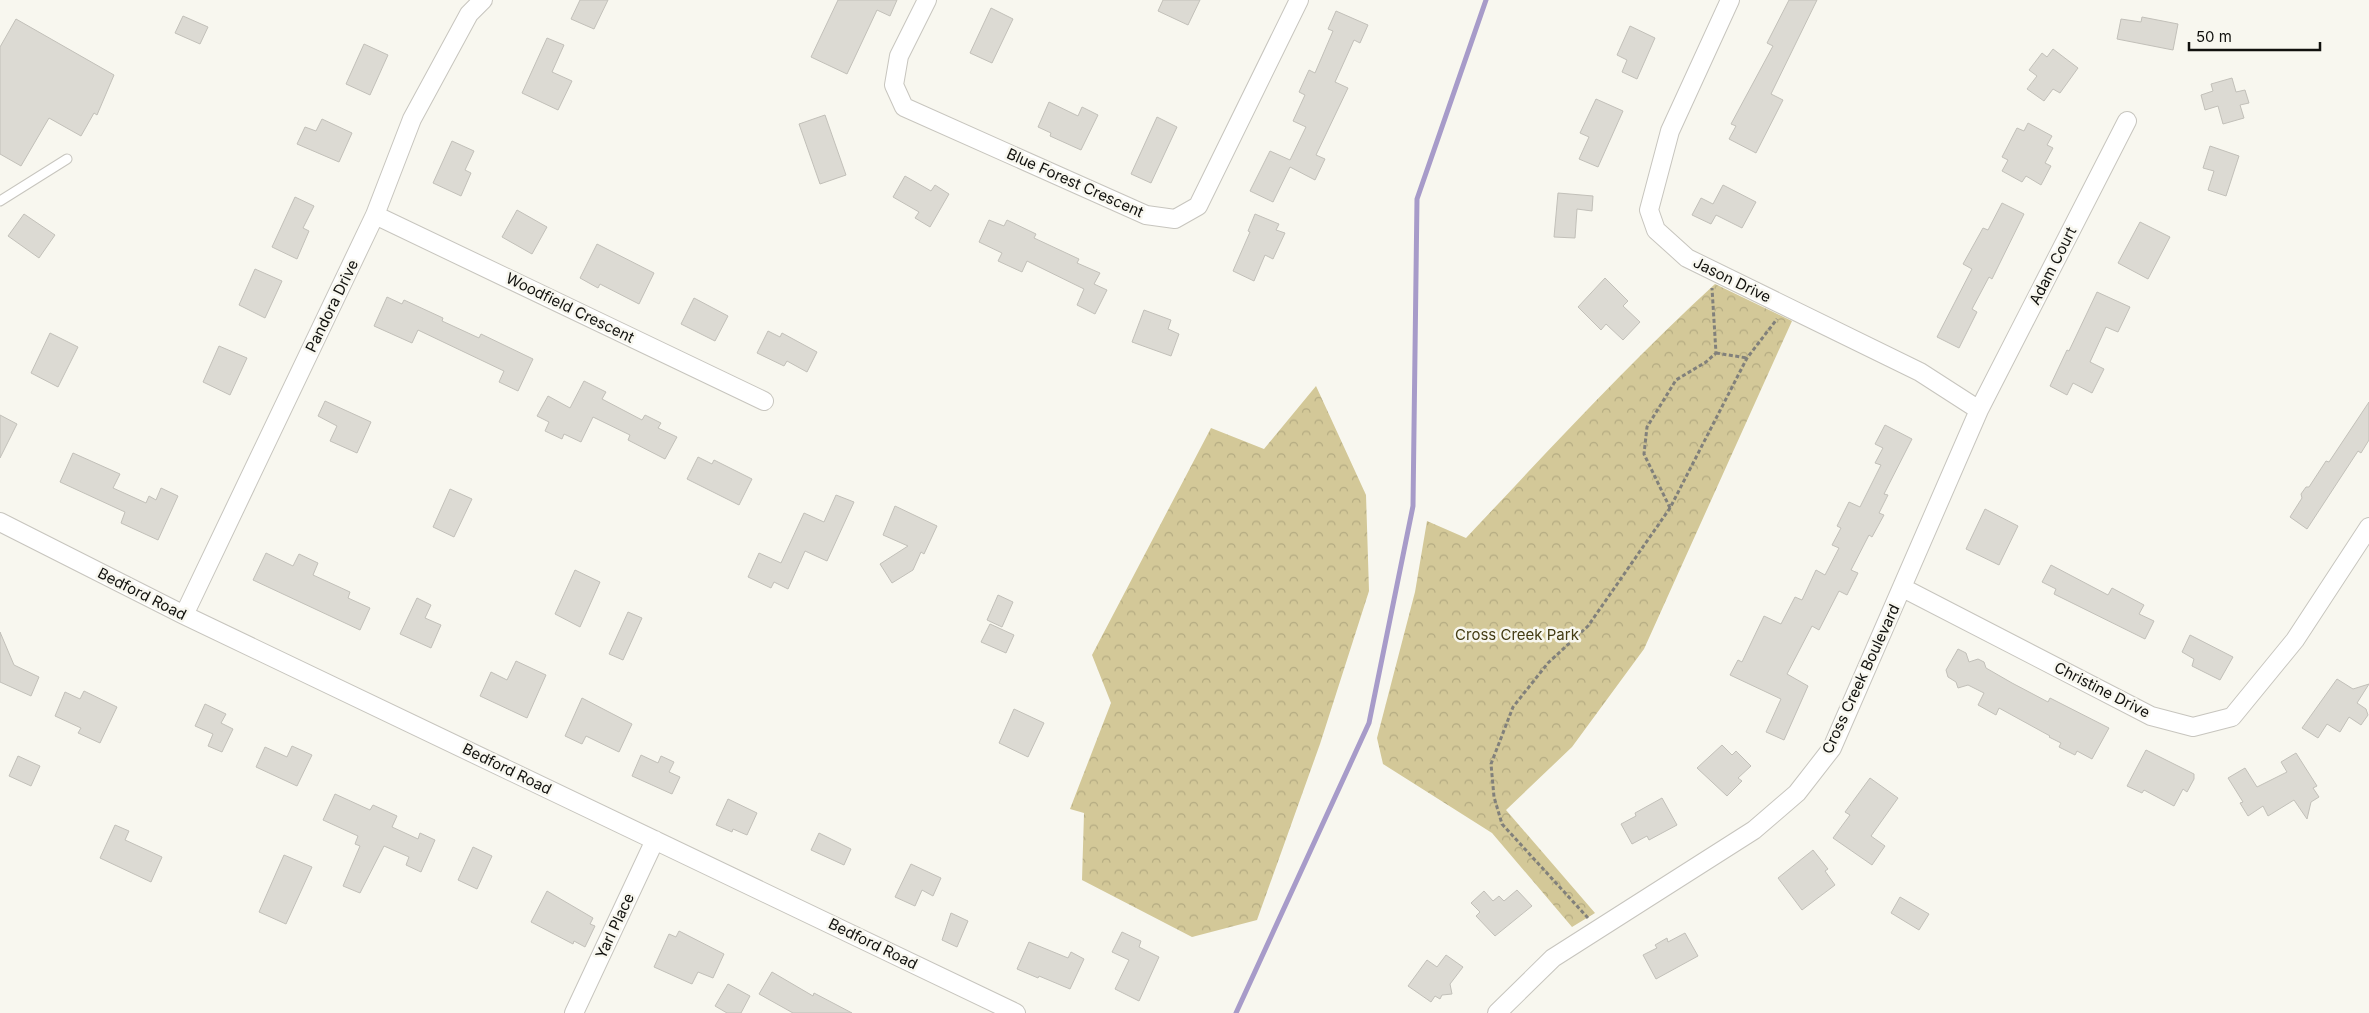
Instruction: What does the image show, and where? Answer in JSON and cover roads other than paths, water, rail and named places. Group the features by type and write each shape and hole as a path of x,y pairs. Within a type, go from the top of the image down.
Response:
{"street":[{"name":"Pandora Drive","path":"184,615 375,215 412,120 469,14 483,0"},
{"name":"Blue Forest Crescent","path":"927,0 899,56 894,86 904,107 1146,215 1175,219 1198,206 1299,0"},
{"name":"Jason Drive","path":"1730,0 1670,131 1649,210 1656,230 1687,258 1920,372 1979,410"},
{"name":"Adam Court","path":"1979,410 2127,121"},
{"name":"Woodfield Crescent","path":"375,215 764,401"},
{"name":"Cross Creek Boulevard","path":"1497,1013 1553,958 1754,830 1797,793 1832,748 1979,410"},
{"name":"Bedford Road","path":"0,522 184,615 1016,1013"},
{"name":"Christine Drive","path":"1903,588 2151,716 2194,727 2232,717 2295,640 2369,527"},
{"name":"Yarl Place","path":"574,1013 655,840"}],"lane":[{"path":"0,200 67,159"}],"waterway":[{"path":"1236,1013 1369,723 1413,506 1417,199 1486,0"}],"park label":[{"name":"Cross Creek Park","path":"1517,635"}]}
